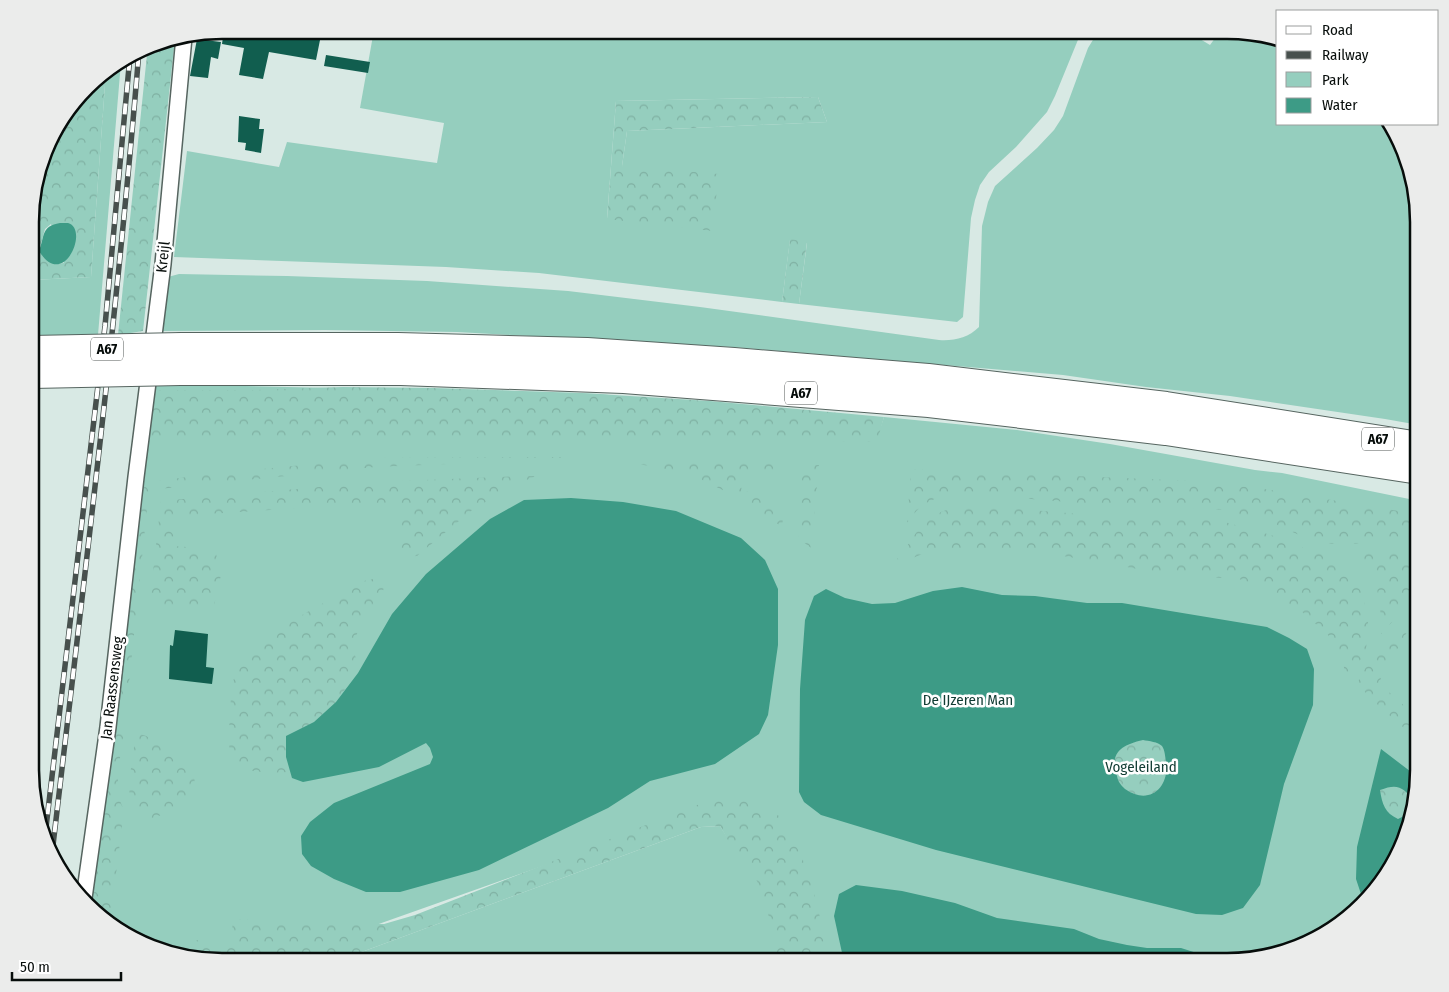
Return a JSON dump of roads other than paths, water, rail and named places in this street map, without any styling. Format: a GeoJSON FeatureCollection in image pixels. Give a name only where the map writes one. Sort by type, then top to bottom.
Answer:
{"type":"FeatureCollection","features":[{"type":"Feature","properties":{"kind":"highway","name":"A67"},"geometry":{"type":"LineString","coordinates":[[39,373],[181,359],[408,347],[587,352],[928,378],[1166,406],[1410,445]]}},
{"type":"Feature","properties":{"kind":"highway","name":"A67"},"geometry":{"type":"LineString","coordinates":[[39,350],[401,371],[624,379],[929,403],[1166,431],[1410,469]]}},
{"type":"Feature","properties":{"kind":"street","name":"Kreijl"},"geometry":{"type":"LineString","coordinates":[[136,477],[163,264],[184,43]]}},
{"type":"Feature","properties":{"kind":"street","name":"Jan Raassensweg"},"geometry":{"type":"LineString","coordinates":[[85,892],[108,727],[136,477]]}},
{"type":"Feature","properties":{"kind":"water"},"geometry":{"type":"Polygon","coordinates":[[[68,223],[74,228],[76,236],[71,254],[65,261],[57,264],[48,262],[39,251],[47,229],[54,224],[68,223]]]}},
{"type":"Feature","properties":{"kind":"water"},"geometry":{"type":"Polygon","coordinates":[[[571,498],[623,502],[676,511],[741,538],[765,560],[778,589],[778,645],[768,715],[759,734],[715,764],[650,781],[608,808],[479,870],[400,892],[366,892],[334,879],[311,866],[302,854],[301,836],[310,822],[334,803],[430,764],[433,757],[426,743],[379,767],[303,782],[292,778],[286,757],[286,736],[314,722],[336,702],[358,673],[392,614],[426,574],[490,519],[524,500],[571,498]]]}},
{"type":"Feature","properties":{"kind":"water"},"geometry":{"type":"Polygon","coordinates":[[[962,587],[1002,595],[1035,596],[1087,603],[1122,603],[1267,627],[1307,649],[1314,669],[1313,705],[1284,784],[1260,885],[1243,908],[1222,915],[1196,914],[936,850],[821,815],[804,802],[799,792],[800,689],[805,620],[814,596],[826,589],[845,598],[872,604],[895,603],[933,591],[962,587]],[[1143,740],[1129,744],[1119,751],[1115,761],[1117,778],[1121,785],[1134,794],[1142,796],[1150,795],[1161,786],[1165,779],[1166,771],[1165,754],[1162,746],[1143,740]]]}},
{"type":"Feature","properties":{"kind":"water"},"geometry":{"type":"Polygon","coordinates":[[[1381,749],[1410,771],[1409,794],[1396,787],[1380,790],[1385,808],[1390,814],[1398,819],[1405,816],[1401,829],[1386,862],[1361,895],[1356,879],[1357,847],[1381,749]]]}},
{"type":"Feature","properties":{"kind":"water"},"geometry":{"type":"Polygon","coordinates":[[[856,885],[902,891],[955,903],[997,918],[1074,929],[1099,939],[1127,945],[1147,948],[1181,948],[1197,953],[842,953],[834,916],[839,894],[856,885]]]}},
{"type":"Feature","properties":{"kind":"railway"},"geometry":{"type":"LineString","coordinates":[[54,841],[110,352],[138,59]]}},
{"type":"Feature","properties":{"kind":"railway"},"geometry":{"type":"LineString","coordinates":[[46,823],[105,326],[129,63]]}},
{"type":"Feature","properties":{"kind":"park label","name":"De IJzeren Man"},"geometry":{"type":"Point","coordinates":[968,700]}},
{"type":"Feature","properties":{"kind":"park label","name":"Vogeleiland"},"geometry":{"type":"Point","coordinates":[1141,767]}}]}
